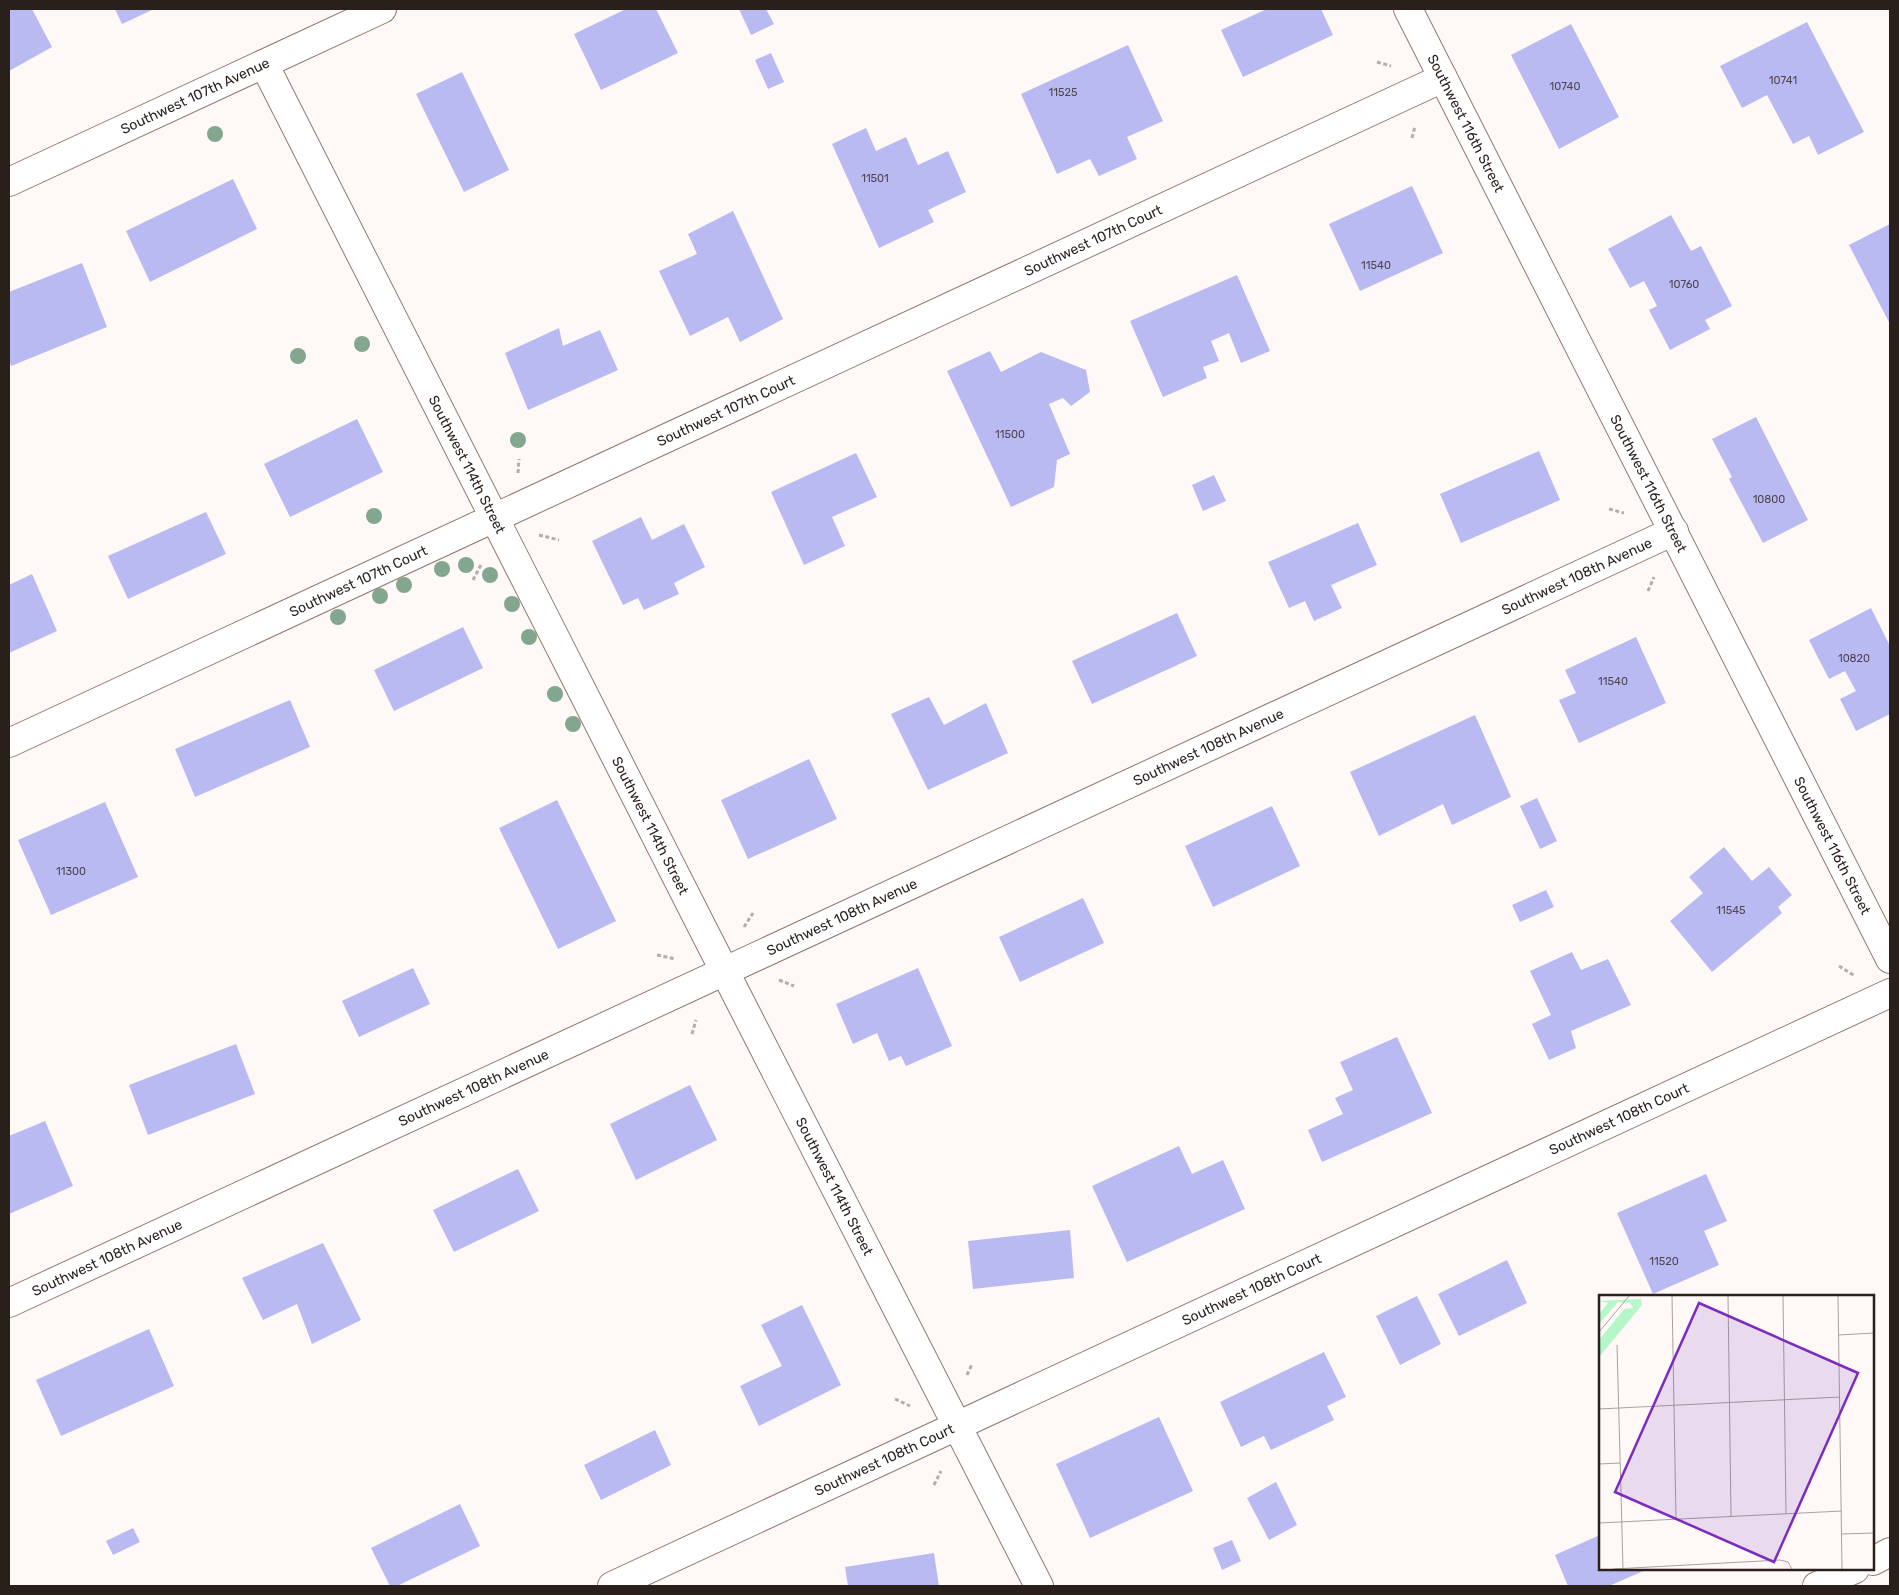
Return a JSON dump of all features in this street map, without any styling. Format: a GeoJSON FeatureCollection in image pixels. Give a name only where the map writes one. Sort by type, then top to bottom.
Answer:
{"type":"FeatureCollection","features":[{"type":"Feature","properties":{"kind":"street","name":"Southwest 107th Avenue"},"geometry":{"type":"LineString","coordinates":[[9,182],[382,9]]}},
{"type":"Feature","properties":{"kind":"street","name":"Southwest 116th Street"},"geometry":{"type":"LineString","coordinates":[[1408,9],[1890,959]]}},
{"type":"Feature","properties":{"kind":"street","name":"Southwest 114th Street"},"geometry":{"type":"LineString","coordinates":[[264,64],[956,1427],[1039,1586]]}},
{"type":"Feature","properties":{"kind":"street","name":"Southwest 107th Court"},"geometry":{"type":"LineString","coordinates":[[9,743],[1443,78]]}},
{"type":"Feature","properties":{"kind":"street","name":"Southwest 108th Avenue"},"geometry":{"type":"LineString","coordinates":[[9,1303],[1674,531]]}},
{"type":"Feature","properties":{"kind":"street","name":"Southwest 108th Court"},"geometry":{"type":"LineString","coordinates":[[612,1586],[1890,993]]}},
{"type":"Feature","properties":{"kind":"street"},"geometry":{"type":"LineString","coordinates":[[1874,1560],[1890,1552]]}},
{"type":"Feature","properties":{"kind":"street"},"geometry":{"type":"LineString","coordinates":[[1817,1586],[1853,1570]]}},
{"type":"Feature","properties":{"kind":"path"},"geometry":{"type":"LineString","coordinates":[[1377,62],[1391,66]]}},
{"type":"Feature","properties":{"kind":"path"},"geometry":{"type":"LineString","coordinates":[[1412,138],[1415,123]]}},
{"type":"Feature","properties":{"kind":"path"},"geometry":{"type":"LineString","coordinates":[[518,475],[519,459]]}},
{"type":"Feature","properties":{"kind":"path"},"geometry":{"type":"LineString","coordinates":[[1609,508],[1624,513]]}},
{"type":"Feature","properties":{"kind":"path"},"geometry":{"type":"LineString","coordinates":[[539,534],[559,540]]}},
{"type":"Feature","properties":{"kind":"path"},"geometry":{"type":"LineString","coordinates":[[473,580],[483,562]]}},
{"type":"Feature","properties":{"kind":"path"},"geometry":{"type":"LineString","coordinates":[[1648,591],[1654,577]]}},
{"type":"Feature","properties":{"kind":"path"},"geometry":{"type":"LineString","coordinates":[[744,927],[753,913]]}},
{"type":"Feature","properties":{"kind":"path"},"geometry":{"type":"LineString","coordinates":[[657,955],[677,959]]}},
{"type":"Feature","properties":{"kind":"path"},"geometry":{"type":"LineString","coordinates":[[1839,966],[1854,974]]}},
{"type":"Feature","properties":{"kind":"path"},"geometry":{"type":"LineString","coordinates":[[773,979],[794,986]]}},
{"type":"Feature","properties":{"kind":"path"},"geometry":{"type":"LineString","coordinates":[[964,1380],[972,1364]]}},
{"type":"Feature","properties":{"kind":"path"},"geometry":{"type":"LineString","coordinates":[[894,1398],[910,1406]]}},
{"type":"Feature","properties":{"kind":"path"},"geometry":{"type":"LineString","coordinates":[[934,1485],[941,1471]]}},
{"type":"Feature","properties":{"kind":"building"},"geometry":{"type":"Polygon","coordinates":[[[9,9],[32,9],[52,47],[9,71],[9,9]]]}},
{"type":"Feature","properties":{"kind":"building"},"geometry":{"type":"Polygon","coordinates":[[[115,9],[154,9],[122,24],[115,9]]]}},
{"type":"Feature","properties":{"kind":"building"},"geometry":{"type":"Polygon","coordinates":[[[626,9],[656,9],[678,53],[601,90],[574,34],[626,9]]]}},
{"type":"Feature","properties":{"kind":"building"},"geometry":{"type":"Polygon","coordinates":[[[739,9],[766,9],[774,24],[751,35],[739,9]]]}},
{"type":"Feature","properties":{"kind":"building"},"geometry":{"type":"Polygon","coordinates":[[[1267,9],[1321,9],[1333,35],[1243,77],[1221,30],[1267,9]]]}},
{"type":"Feature","properties":{"kind":"building"},"geometry":{"type":"Polygon","coordinates":[[[1807,22],[1864,132],[1818,155],[1809,136],[1793,144],[1767,95],[1742,108],[1720,66],[1807,22]]]}},
{"type":"Feature","properties":{"kind":"building"},"geometry":{"type":"Polygon","coordinates":[[[1571,24],[1619,117],[1559,149],[1511,55],[1571,24]]]}},
{"type":"Feature","properties":{"kind":"building"},"geometry":{"type":"Polygon","coordinates":[[[1128,45],[1163,121],[1127,137],[1137,159],[1099,176],[1090,159],[1057,174],[1021,94],[1128,45]]]}},
{"type":"Feature","properties":{"kind":"building"},"geometry":{"type":"Polygon","coordinates":[[[771,53],[784,82],[768,89],[755,60],[771,53]]]}},
{"type":"Feature","properties":{"kind":"building"},"geometry":{"type":"Polygon","coordinates":[[[462,72],[509,170],[464,192],[416,94],[462,72]]]}},
{"type":"Feature","properties":{"kind":"building"},"geometry":{"type":"Polygon","coordinates":[[[866,128],[876,151],[906,137],[918,165],[948,151],[966,192],[928,210],[934,222],[879,248],[832,144],[866,128]]]}},
{"type":"Feature","properties":{"kind":"building"},"geometry":{"type":"Polygon","coordinates":[[[233,179],[257,229],[150,282],[126,231],[233,179]]]}},
{"type":"Feature","properties":{"kind":"building"},"geometry":{"type":"Polygon","coordinates":[[[1412,186],[1443,253],[1360,291],[1329,224],[1412,186]]]}},
{"type":"Feature","properties":{"kind":"building"},"geometry":{"type":"Polygon","coordinates":[[[733,211],[783,319],[740,342],[728,317],[690,336],[659,271],[697,254],[688,234],[733,211]]]}},
{"type":"Feature","properties":{"kind":"building"},"geometry":{"type":"Polygon","coordinates":[[[1671,215],[1691,251],[1701,246],[1732,306],[1705,320],[1710,329],[1670,350],[1649,310],[1657,306],[1644,281],[1630,288],[1608,249],[1671,215]]]}},
{"type":"Feature","properties":{"kind":"building"},"geometry":{"type":"Polygon","coordinates":[[[1890,224],[1890,324],[1849,245],[1890,224]]]}},
{"type":"Feature","properties":{"kind":"building"},"geometry":{"type":"Polygon","coordinates":[[[82,263],[107,327],[11,366],[9,359],[9,292],[82,263]]]}},
{"type":"Feature","properties":{"kind":"building"},"geometry":{"type":"Polygon","coordinates":[[[1237,275],[1270,351],[1241,363],[1229,333],[1211,341],[1219,361],[1203,367],[1207,378],[1163,397],[1130,321],[1237,275]]]}},
{"type":"Feature","properties":{"kind":"building"},"geometry":{"type":"Polygon","coordinates":[[[559,328],[563,346],[600,330],[618,370],[528,410],[505,353],[559,328]]]}},
{"type":"Feature","properties":{"kind":"building"},"geometry":{"type":"Polygon","coordinates":[[[990,351],[1001,372],[1041,352],[1086,370],[1090,392],[1071,406],[1063,398],[1049,404],[1070,454],[1057,460],[1054,487],[1011,507],[947,371],[990,351]]]}},
{"type":"Feature","properties":{"kind":"building"},"geometry":{"type":"Polygon","coordinates":[[[1756,417],[1808,520],[1763,543],[1729,479],[1732,477],[1712,439],[1756,417]]]}},
{"type":"Feature","properties":{"kind":"building"},"geometry":{"type":"Polygon","coordinates":[[[357,419],[383,472],[290,517],[264,464],[357,419]]]}},
{"type":"Feature","properties":{"kind":"building"},"geometry":{"type":"Polygon","coordinates":[[[1539,451],[1560,500],[1461,543],[1440,494],[1539,451]]]}},
{"type":"Feature","properties":{"kind":"building"},"geometry":{"type":"Polygon","coordinates":[[[856,453],[877,497],[832,517],[845,546],[804,565],[771,492],[856,453]]]}},
{"type":"Feature","properties":{"kind":"building"},"geometry":{"type":"Polygon","coordinates":[[[1214,475],[1226,501],[1203,511],[1192,485],[1214,475]]]}},
{"type":"Feature","properties":{"kind":"building"},"geometry":{"type":"Polygon","coordinates":[[[206,512],[226,554],[128,599],[108,556],[206,512]]]}},
{"type":"Feature","properties":{"kind":"building"},"geometry":{"type":"Polygon","coordinates":[[[641,517],[652,540],[684,524],[705,567],[674,583],[679,594],[644,610],[638,598],[623,605],[592,541],[641,517]]]}},
{"type":"Feature","properties":{"kind":"building"},"geometry":{"type":"Polygon","coordinates":[[[1358,523],[1377,565],[1331,585],[1342,608],[1314,621],[1305,601],[1289,608],[1268,562],[1358,523]]]}},
{"type":"Feature","properties":{"kind":"building"},"geometry":{"type":"Polygon","coordinates":[[[32,574],[57,631],[9,653],[9,585],[32,574]]]}},
{"type":"Feature","properties":{"kind":"building"},"geometry":{"type":"Polygon","coordinates":[[[1871,608],[1890,646],[1890,714],[1856,731],[1840,699],[1856,691],[1845,671],[1829,679],[1809,640],[1871,608]]]}},
{"type":"Feature","properties":{"kind":"building"},"geometry":{"type":"Polygon","coordinates":[[[1177,613],[1197,656],[1092,704],[1072,661],[1177,613]]]}},
{"type":"Feature","properties":{"kind":"building"},"geometry":{"type":"Polygon","coordinates":[[[463,627],[483,668],[394,711],[374,670],[463,627]]]}},
{"type":"Feature","properties":{"kind":"building"},"geometry":{"type":"Polygon","coordinates":[[[1636,637],[1666,703],[1579,743],[1559,700],[1576,693],[1565,670],[1636,637]]]}},
{"type":"Feature","properties":{"kind":"building"},"geometry":{"type":"Polygon","coordinates":[[[929,697],[944,725],[986,703],[1008,753],[928,790],[891,714],[929,697]]]}},
{"type":"Feature","properties":{"kind":"building"},"geometry":{"type":"Polygon","coordinates":[[[290,700],[310,747],[195,797],[175,749],[290,700]]]}},
{"type":"Feature","properties":{"kind":"building"},"geometry":{"type":"Polygon","coordinates":[[[1475,715],[1511,797],[1452,825],[1443,804],[1379,836],[1350,772],[1475,715]]]}},
{"type":"Feature","properties":{"kind":"building"},"geometry":{"type":"Polygon","coordinates":[[[809,759],[837,819],[748,859],[721,800],[809,759]]]}},
{"type":"Feature","properties":{"kind":"building"},"geometry":{"type":"Polygon","coordinates":[[[1537,798],[1557,841],[1540,849],[1520,806],[1537,798]]]}},
{"type":"Feature","properties":{"kind":"building"},"geometry":{"type":"Polygon","coordinates":[[[557,800],[616,921],[558,949],[499,828],[557,800]]]}},
{"type":"Feature","properties":{"kind":"building"},"geometry":{"type":"Polygon","coordinates":[[[105,802],[138,877],[51,915],[18,840],[105,802]]]}},
{"type":"Feature","properties":{"kind":"building"},"geometry":{"type":"Polygon","coordinates":[[[1272,806],[1300,866],[1213,907],[1185,846],[1272,806]]]}},
{"type":"Feature","properties":{"kind":"building"},"geometry":{"type":"Polygon","coordinates":[[[1724,847],[1752,881],[1769,867],[1792,895],[1778,907],[1782,913],[1712,972],[1670,921],[1703,893],[1689,877],[1724,847]]]}},
{"type":"Feature","properties":{"kind":"building"},"geometry":{"type":"Polygon","coordinates":[[[1546,890],[1554,907],[1520,922],[1512,905],[1546,890]]]}},
{"type":"Feature","properties":{"kind":"building"},"geometry":{"type":"Polygon","coordinates":[[[1083,898],[1104,943],[1020,982],[999,937],[1083,898]]]}},
{"type":"Feature","properties":{"kind":"building"},"geometry":{"type":"Polygon","coordinates":[[[1572,952],[1581,970],[1608,959],[1631,1005],[1571,1031],[1576,1048],[1549,1060],[1532,1024],[1551,1015],[1530,971],[1572,952]]]}},
{"type":"Feature","properties":{"kind":"building"},"geometry":{"type":"Polygon","coordinates":[[[413,968],[430,1004],[359,1037],[342,1001],[413,968]]]}},
{"type":"Feature","properties":{"kind":"building"},"geometry":{"type":"Polygon","coordinates":[[[918,968],[952,1046],[906,1066],[901,1056],[889,1061],[877,1033],[853,1044],[836,1004],[918,968]]]}},
{"type":"Feature","properties":{"kind":"building"},"geometry":{"type":"Polygon","coordinates":[[[1397,1037],[1432,1113],[1322,1162],[1308,1130],[1343,1114],[1335,1098],[1353,1090],[1340,1062],[1397,1037]]]}},
{"type":"Feature","properties":{"kind":"building"},"geometry":{"type":"Polygon","coordinates":[[[236,1044],[255,1094],[148,1135],[129,1085],[236,1044]]]}},
{"type":"Feature","properties":{"kind":"building"},"geometry":{"type":"Polygon","coordinates":[[[690,1085],[717,1140],[636,1180],[610,1124],[690,1085]]]}},
{"type":"Feature","properties":{"kind":"building"},"geometry":{"type":"Polygon","coordinates":[[[45,1121],[73,1186],[9,1214],[9,1136],[45,1121]]]}},
{"type":"Feature","properties":{"kind":"building"},"geometry":{"type":"Polygon","coordinates":[[[1179,1146],[1192,1174],[1223,1160],[1245,1209],[1127,1262],[1092,1186],[1179,1146]]]}},
{"type":"Feature","properties":{"kind":"building"},"geometry":{"type":"Polygon","coordinates":[[[518,1169],[539,1211],[454,1252],[433,1210],[518,1169]]]}},
{"type":"Feature","properties":{"kind":"building"},"geometry":{"type":"Polygon","coordinates":[[[1706,1174],[1727,1221],[1704,1231],[1719,1265],[1653,1294],[1617,1213],[1706,1174]]]}},
{"type":"Feature","properties":{"kind":"building"},"geometry":{"type":"Polygon","coordinates":[[[1070,1230],[1074,1278],[973,1289],[968,1241],[1070,1230]]]}},
{"type":"Feature","properties":{"kind":"building"},"geometry":{"type":"Polygon","coordinates":[[[323,1243],[361,1320],[312,1344],[297,1304],[263,1320],[242,1278],[323,1243]]]}},
{"type":"Feature","properties":{"kind":"building"},"geometry":{"type":"Polygon","coordinates":[[[1507,1260],[1527,1303],[1459,1336],[1438,1294],[1507,1260]]]}},
{"type":"Feature","properties":{"kind":"building"},"geometry":{"type":"Polygon","coordinates":[[[1417,1296],[1441,1344],[1400,1365],[1376,1316],[1417,1296]]]}},
{"type":"Feature","properties":{"kind":"building"},"geometry":{"type":"Polygon","coordinates":[[[802,1305],[841,1385],[759,1426],[740,1386],[782,1366],[761,1325],[802,1305]]]}},
{"type":"Feature","properties":{"kind":"building"},"geometry":{"type":"Polygon","coordinates":[[[149,1329],[174,1386],[61,1436],[36,1380],[149,1329]]]}},
{"type":"Feature","properties":{"kind":"building"},"geometry":{"type":"Polygon","coordinates":[[[1324,1352],[1346,1397],[1327,1406],[1334,1420],[1271,1450],[1264,1436],[1241,1447],[1220,1402],[1324,1352]]]}},
{"type":"Feature","properties":{"kind":"building"},"geometry":{"type":"Polygon","coordinates":[[[1159,1417],[1193,1491],[1090,1538],[1056,1464],[1159,1417]]]}},
{"type":"Feature","properties":{"kind":"building"},"geometry":{"type":"Polygon","coordinates":[[[655,1430],[671,1465],[601,1500],[584,1465],[655,1430]]]}},
{"type":"Feature","properties":{"kind":"building"},"geometry":{"type":"Polygon","coordinates":[[[1276,1482],[1297,1525],[1269,1540],[1247,1498],[1276,1482]]]}},
{"type":"Feature","properties":{"kind":"building"},"geometry":{"type":"Polygon","coordinates":[[[460,1504],[480,1546],[397,1586],[390,1586],[371,1548],[460,1504]]]}},
{"type":"Feature","properties":{"kind":"building"},"geometry":{"type":"Polygon","coordinates":[[[133,1528],[140,1542],[113,1555],[106,1541],[133,1528]]]}},
{"type":"Feature","properties":{"kind":"building"},"geometry":{"type":"Polygon","coordinates":[[[1599,1535],[1599,1570],[1646,1570],[1609,1586],[1568,1586],[1555,1555],[1599,1535]]]}},
{"type":"Feature","properties":{"kind":"building"},"geometry":{"type":"Polygon","coordinates":[[[1232,1540],[1241,1561],[1222,1570],[1213,1548],[1232,1540]]]}},
{"type":"Feature","properties":{"kind":"building"},"geometry":{"type":"Polygon","coordinates":[[[934,1553],[939,1586],[848,1586],[845,1567],[934,1553]]]}}]}
